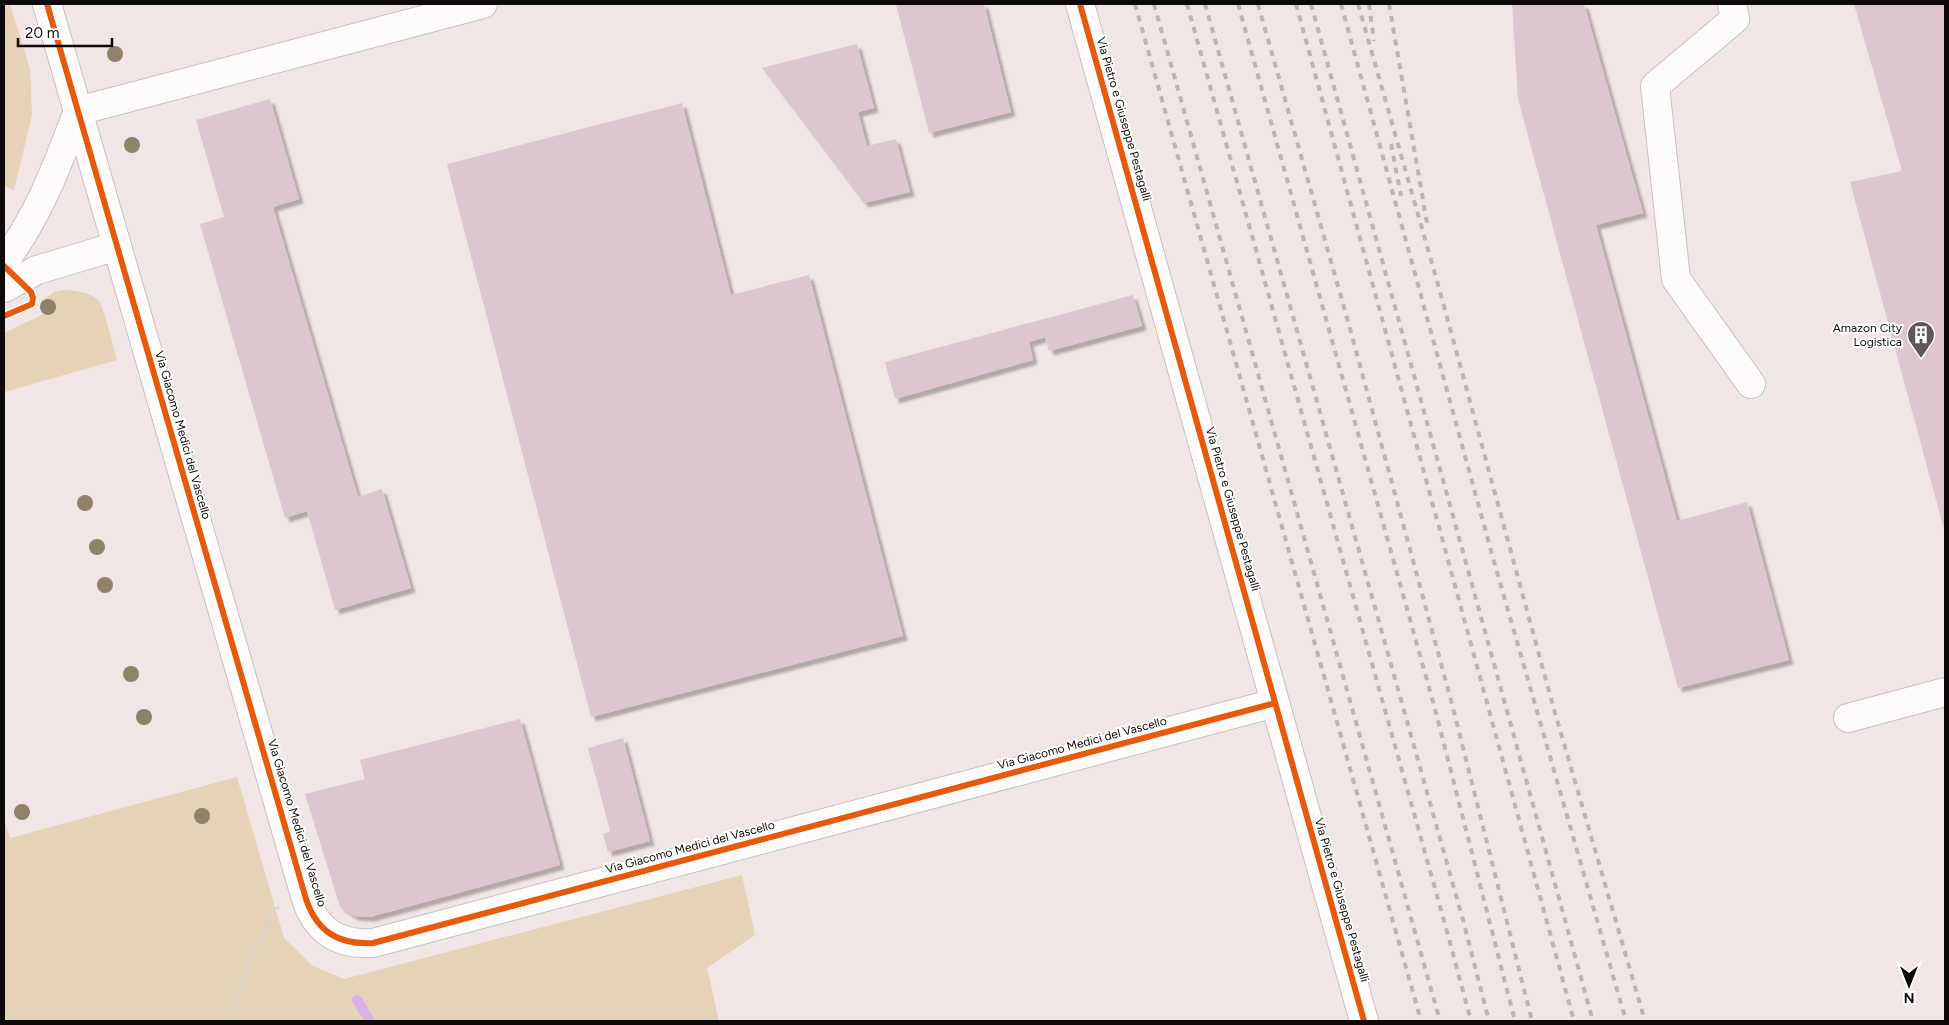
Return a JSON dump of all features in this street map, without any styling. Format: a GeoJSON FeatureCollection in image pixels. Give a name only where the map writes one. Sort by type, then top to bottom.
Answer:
{"type":"FeatureCollection","features":[{"type":"Feature","properties":{"kind":"street","name":"Via Giacomo Medici del Vascello"},"geometry":{"type":"LineString","coordinates":[[47,4],[306,899],[315,920],[334,937],[359,944],[373,943],[1275,703]]}},
{"type":"Feature","properties":{"kind":"street"},"geometry":{"type":"LineString","coordinates":[[4,262],[17,245],[36,212],[78,111],[483,4]]}},
{"type":"Feature","properties":{"kind":"street","name":"Via Pietro e Giuseppe Pestagalli"},"geometry":{"type":"LineString","coordinates":[[1080,4],[1364,1021]]}},
{"type":"Feature","properties":{"kind":"street"},"geometry":{"type":"LineString","coordinates":[[1732,4],[1735,19],[1656,86],[1676,279],[1751,384]]}},
{"type":"Feature","properties":{"kind":"street"},"geometry":{"type":"LineString","coordinates":[[4,288],[37,270],[117,246]]}},
{"type":"Feature","properties":{"kind":"street"},"geometry":{"type":"LineString","coordinates":[[1848,718],[1945,692]]}},
{"type":"Feature","properties":{"kind":"path"},"geometry":{"type":"LineString","coordinates":[[225,1021],[273,911],[280,906]]}},
{"type":"Feature","properties":{"kind":"shaded area"},"geometry":{"type":"Polygon","coordinates":[[[4,4],[10,4],[30,69],[32,115],[14,190],[4,186],[4,4]]]}},
{"type":"Feature","properties":{"kind":"shaded area"},"geometry":{"type":"Polygon","coordinates":[[[65,290],[78,291],[98,300],[106,319],[117,360],[4,392],[4,333],[48,312],[42,301],[54,292],[65,290]]]}},
{"type":"Feature","properties":{"kind":"shaded area"},"geometry":{"type":"Polygon","coordinates":[[[237,777],[284,938],[313,966],[344,979],[742,875],[755,935],[707,968],[719,1021],[4,1021],[4,819],[10,838],[237,777]]]}},
{"type":"Feature","properties":{"kind":"building"},"geometry":{"type":"Polygon","coordinates":[[[896,4],[984,4],[1011,112],[929,133],[896,4]]]}},
{"type":"Feature","properties":{"kind":"building"},"geometry":{"type":"Polygon","coordinates":[[[1512,4],[1584,4],[1643,213],[1596,225],[1677,521],[1747,502],[1789,660],[1678,688],[1518,99],[1512,4]]]}},
{"type":"Feature","properties":{"kind":"building","name":"Amazon City Logistica"},"geometry":{"type":"Polygon","coordinates":[[[1854,4],[1945,4],[1945,533],[1850,182],[1902,171],[1854,4]]]}},
{"type":"Feature","properties":{"kind":"building"},"geometry":{"type":"Polygon","coordinates":[[[857,44],[874,108],[858,112],[867,146],[896,139],[910,192],[864,203],[762,68],[857,44]]]}},
{"type":"Feature","properties":{"kind":"building"},"geometry":{"type":"Polygon","coordinates":[[[270,99],[299,199],[273,207],[358,497],[382,489],[411,588],[335,610],[307,511],[285,518],[200,224],[224,217],[196,120],[270,99]]]}},
{"type":"Feature","properties":{"kind":"building"},"geometry":{"type":"Polygon","coordinates":[[[682,103],[731,295],[809,275],[903,636],[591,717],[447,164],[682,103]]]}},
{"type":"Feature","properties":{"kind":"building"},"geometry":{"type":"Polygon","coordinates":[[[1133,295],[1142,326],[1049,351],[1045,337],[1029,342],[1033,360],[895,399],[885,362],[1133,295]]]}},
{"type":"Feature","properties":{"kind":"building"},"geometry":{"type":"Polygon","coordinates":[[[520,719],[560,865],[370,917],[354,916],[340,907],[305,794],[365,779],[360,760],[520,719]]]}},
{"type":"Feature","properties":{"kind":"building"},"geometry":{"type":"Polygon","coordinates":[[[623,738],[650,841],[608,852],[603,834],[610,831],[588,748],[623,738]]]}},
{"type":"Feature","properties":{"kind":"waterway"},"geometry":{"type":"LineString","coordinates":[[357,1000],[370,1021]]}},
{"type":"Feature","properties":{"kind":"railway"},"geometry":{"type":"LineString","coordinates":[[1135,4],[1421,1021]]}},
{"type":"Feature","properties":{"kind":"railway"},"geometry":{"type":"LineString","coordinates":[[1154,4],[1440,1021]]}},
{"type":"Feature","properties":{"kind":"railway"},"geometry":{"type":"LineString","coordinates":[[1187,4],[1471,1021]]}},
{"type":"Feature","properties":{"kind":"railway"},"geometry":{"type":"LineString","coordinates":[[1205,4],[1463,920],[1489,1021]]}},
{"type":"Feature","properties":{"kind":"railway"},"geometry":{"type":"LineString","coordinates":[[1238,4],[1435,709],[1515,1021]]}},
{"type":"Feature","properties":{"kind":"railway"},"geometry":{"type":"LineString","coordinates":[[1258,4],[1349,325],[1452,704],[1532,1021]]}},
{"type":"Feature","properties":{"kind":"railway"},"geometry":{"type":"LineString","coordinates":[[1296,4],[1574,1021]]}},
{"type":"Feature","properties":{"kind":"railway"},"geometry":{"type":"LineString","coordinates":[[1311,4],[1593,1021]]}},
{"type":"Feature","properties":{"kind":"railway"},"geometry":{"type":"LineString","coordinates":[[1341,4],[1493,558],[1626,1021]]}},
{"type":"Feature","properties":{"kind":"railway"},"geometry":{"type":"LineString","coordinates":[[1358,4],[1439,288],[1553,706],[1645,1021]]}},
{"type":"Feature","properties":{"kind":"railway"},"geometry":{"type":"LineString","coordinates":[[1369,4],[1374,41]]}},
{"type":"Feature","properties":{"kind":"railway"},"geometry":{"type":"LineString","coordinates":[[1389,4],[1427,223]]}},
{"type":"Feature","properties":{"kind":"railway"},"geometry":{"type":"LineString","coordinates":[[1391,144],[1401,196]]}},
{"type":"Feature","properties":{"kind":"cycle path"},"geometry":{"type":"LineString","coordinates":[[47,4],[306,899],[316,920],[331,934],[350,942],[373,943],[1275,703]]}},
{"type":"Feature","properties":{"kind":"cycle path"},"geometry":{"type":"LineString","coordinates":[[1080,4],[1364,1021]]}},
{"type":"Feature","properties":{"kind":"cycle path"},"geometry":{"type":"LineString","coordinates":[[4,266],[31,292],[33,298],[32,304],[4,316]]}},
{"type":"Feature","properties":{"kind":"place","name":"Amazon City Logistica"},"geometry":{"type":"Point","coordinates":[1921,359]}}]}
